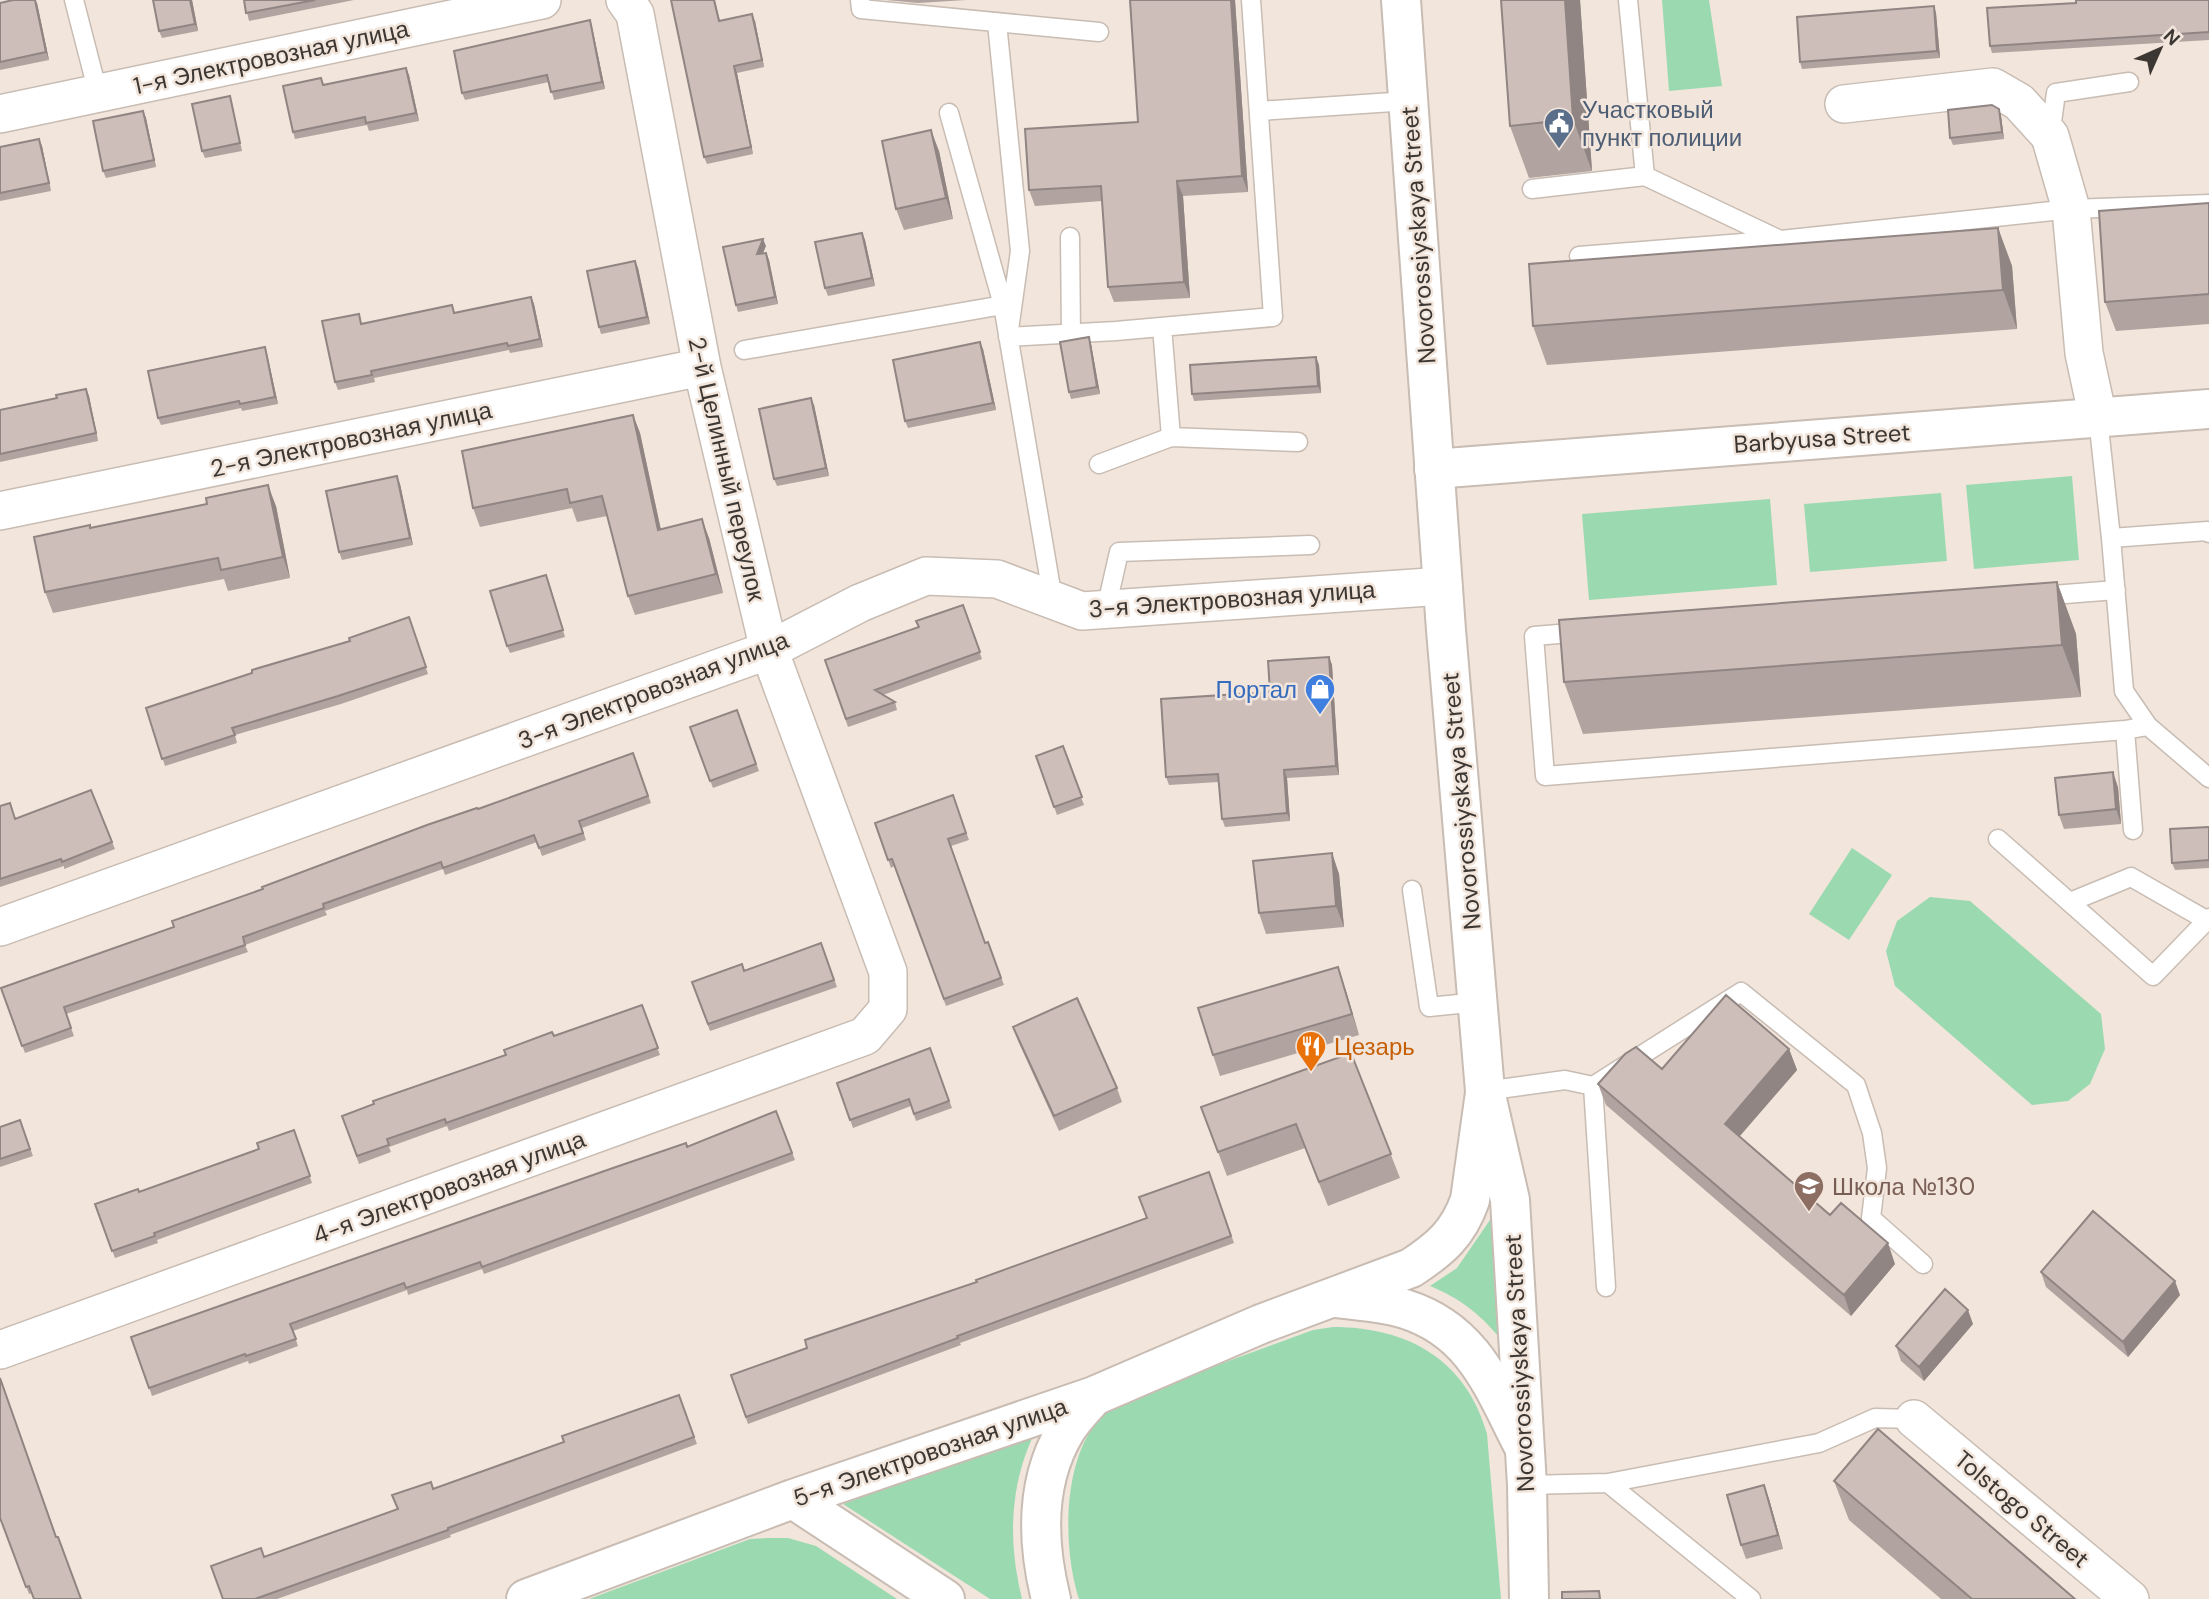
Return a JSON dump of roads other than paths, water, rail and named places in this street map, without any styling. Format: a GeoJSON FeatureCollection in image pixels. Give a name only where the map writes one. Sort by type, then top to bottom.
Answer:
{"type":"FeatureCollection","features":[{"type":"Feature","properties":{"kind":"street","name":"1-я Электровозная улица"},"geometry":{"type":"LineString","coordinates":[[0,114],[542,0]]}},
{"type":"Feature","properties":{"kind":"street","name":"2-й Целинный переулок"},"geometry":{"type":"LineString","coordinates":[[625,0],[635,14],[702,367],[769,650],[888,972],[888,1009]]}},
{"type":"Feature","properties":{"kind":"street","name":"Novorossiyskaya Street"},"geometry":{"type":"LineString","coordinates":[[1401,0],[1443,586],[1486,1091],[1510,1200],[1527,1485],[1529,1599]]}},
{"type":"Feature","properties":{"kind":"street"},"geometry":{"type":"LineString","coordinates":[[1844,104],[1993,87],[2020,102],[2050,136],[2071,209],[2084,353],[2098,418]]}},
{"type":"Feature","properties":{"kind":"street","name":"2-я Электровозная улица"},"geometry":{"type":"LineString","coordinates":[[0,511],[702,367]]}},
{"type":"Feature","properties":{"kind":"street","name":"Barbyusa Street"},"geometry":{"type":"LineString","coordinates":[[1434,469],[2209,409]]}},
{"type":"Feature","properties":{"kind":"street","name":"3-я Электровозная улица"},"geometry":{"type":"LineString","coordinates":[[0,928],[769,650],[860,603],[926,576],[997,579],[1082,611],[1443,586]]}},
{"type":"Feature","properties":{"kind":"street","name":"4-я Электровозная улица"},"geometry":{"type":"LineString","coordinates":[[0,1350],[865,1037],[888,1009]]}},
{"type":"Feature","properties":{"kind":"street","name":"5-я Электровозная улица"},"geometry":{"type":"LineString","coordinates":[[526,1599],[793,1499],[1094,1396],[1261,1324],[1411,1268],[1433,1254],[1456,1232],[1470,1200],[1486,1091]]}},
{"type":"Feature","properties":{"kind":"street"},"geometry":{"type":"LineString","coordinates":[[1330,1297],[1405,1309],[1436,1322],[1455,1336],[1472,1352],[1482,1368],[1524,1447]]}},
{"type":"Feature","properties":{"kind":"street"},"geometry":{"type":"LineString","coordinates":[[1051,1599],[1045,1577],[1041,1540],[1042,1502],[1047,1475],[1065,1431],[1094,1396]]}},
{"type":"Feature","properties":{"kind":"street","name":"Tolstogo Street"},"geometry":{"type":"LineString","coordinates":[[1914,1419],[2130,1599]]}},
{"type":"Feature","properties":{"kind":"street"},"geometry":{"type":"LineString","coordinates":[[793,1499],[945,1599]]}},
{"type":"Feature","properties":{"kind":"lane"},"geometry":{"type":"LineString","coordinates":[[74,0],[98,93]]}},
{"type":"Feature","properties":{"kind":"lane"},"geometry":{"type":"LineString","coordinates":[[860,0],[861,9],[1099,33]]}},
{"type":"Feature","properties":{"kind":"lane"},"geometry":{"type":"LineString","coordinates":[[1008,337],[1273,317],[1251,0]]}},
{"type":"Feature","properties":{"kind":"lane"},"geometry":{"type":"LineString","coordinates":[[1628,0],[1645,176]]}},
{"type":"Feature","properties":{"kind":"lane"},"geometry":{"type":"LineString","coordinates":[[997,23],[1020,251],[1008,337]]}},
{"type":"Feature","properties":{"kind":"lane"},"geometry":{"type":"LineString","coordinates":[[2050,136],[2056,93],[2129,82]]}},
{"type":"Feature","properties":{"kind":"lane"},"geometry":{"type":"LineString","coordinates":[[1259,111],[1408,101]]}},
{"type":"Feature","properties":{"kind":"lane"},"geometry":{"type":"LineString","coordinates":[[949,113],[1003,305],[1053,600]]}},
{"type":"Feature","properties":{"kind":"lane"},"geometry":{"type":"LineString","coordinates":[[1532,189],[1645,176],[1780,240]]}},
{"type":"Feature","properties":{"kind":"lane"},"geometry":{"type":"LineString","coordinates":[[1578,256],[1780,240],[2071,209],[2209,204]]}},
{"type":"Feature","properties":{"kind":"lane"},"geometry":{"type":"LineString","coordinates":[[1070,237],[1071,334]]}},
{"type":"Feature","properties":{"kind":"lane"},"geometry":{"type":"LineString","coordinates":[[744,351],[1003,305]]}},
{"type":"Feature","properties":{"kind":"lane"},"geometry":{"type":"LineString","coordinates":[[1162,327],[1171,437]]}},
{"type":"Feature","properties":{"kind":"lane"},"geometry":{"type":"LineString","coordinates":[[2098,418],[2124,691],[2148,726],[2207,771]]}},
{"type":"Feature","properties":{"kind":"lane"},"geometry":{"type":"LineString","coordinates":[[1099,464],[1171,437],[1298,442]]}},
{"type":"Feature","properties":{"kind":"lane"},"geometry":{"type":"LineString","coordinates":[[2111,538],[2209,533]]}},
{"type":"Feature","properties":{"kind":"lane"},"geometry":{"type":"LineString","coordinates":[[1106,609],[1119,552],[1310,545]]}},
{"type":"Feature","properties":{"kind":"lane"},"geometry":{"type":"LineString","coordinates":[[2024,597],[2116,590]]}},
{"type":"Feature","properties":{"kind":"lane"},"geometry":{"type":"LineString","coordinates":[[1600,631],[1534,636],[1545,775],[2148,726]]}},
{"type":"Feature","properties":{"kind":"lane"},"geometry":{"type":"LineString","coordinates":[[2124,730],[2133,830]]}},
{"type":"Feature","properties":{"kind":"lane"},"geometry":{"type":"LineString","coordinates":[[1998,839],[2153,976],[2208,919],[2131,877],[2070,902]]}},
{"type":"Feature","properties":{"kind":"lane"},"geometry":{"type":"LineString","coordinates":[[1412,890],[1429,1007],[1478,1002]]}},
{"type":"Feature","properties":{"kind":"lane"},"geometry":{"type":"LineString","coordinates":[[1486,1091],[1566,1080],[1593,1086],[1741,992],[1856,1085],[1872,1133],[1877,1168],[1871,1218],[1923,1264]]}},
{"type":"Feature","properties":{"kind":"lane"},"geometry":{"type":"LineString","coordinates":[[1593,1086],[1606,1287]]}},
{"type":"Feature","properties":{"kind":"lane"},"geometry":{"type":"LineString","coordinates":[[1527,1485],[1608,1483],[1819,1443],[1875,1418],[1914,1419]]}},
{"type":"Feature","properties":{"kind":"lane"},"geometry":{"type":"LineString","coordinates":[[1608,1483],[1751,1599]]}},
{"type":"Feature","properties":{"kind":"place","name":"Участковый пункт полиции"},"geometry":{"type":"Point","coordinates":[1559,150]}},
{"type":"Feature","properties":{"kind":"place","name":"Портал"},"geometry":{"type":"Point","coordinates":[1320,716]}},
{"type":"Feature","properties":{"kind":"place","name":"Цезарь"},"geometry":{"type":"Point","coordinates":[1311,1073]}},
{"type":"Feature","properties":{"kind":"place","name":"Школа №130"},"geometry":{"type":"Point","coordinates":[1809,1213]}}]}
